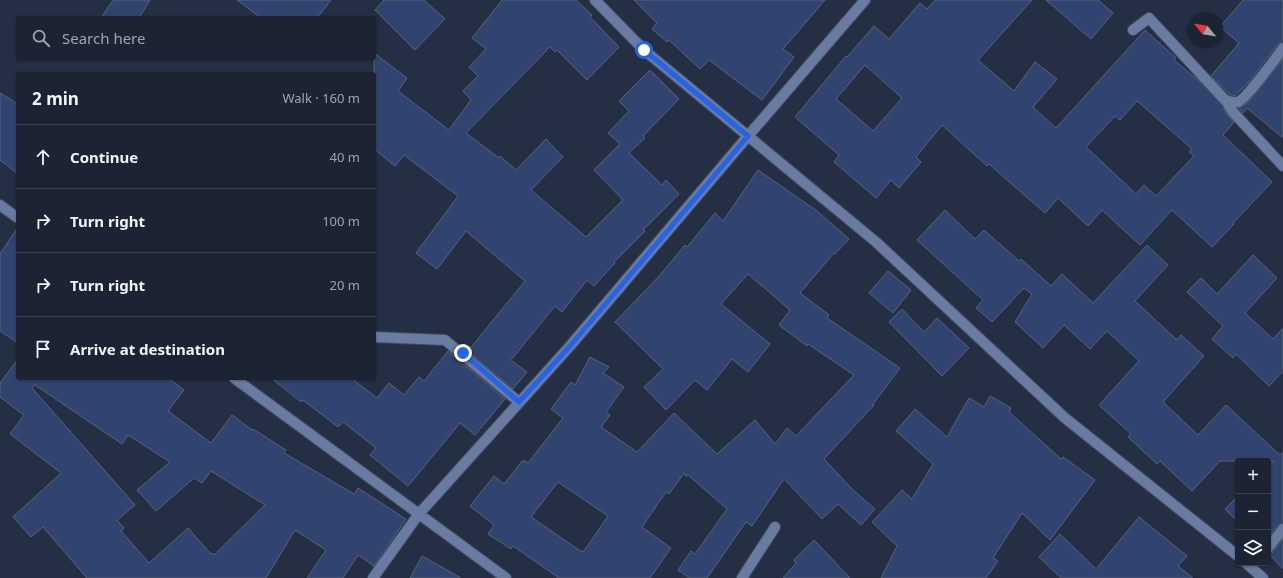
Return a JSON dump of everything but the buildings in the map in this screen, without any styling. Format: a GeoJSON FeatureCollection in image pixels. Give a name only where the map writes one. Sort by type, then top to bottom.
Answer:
{"type":"FeatureCollection","features":[{"type":"Feature","properties":{"kind":"street"},"geometry":{"type":"LineString","coordinates":[[594,0],[644,50],[876,242],[1065,418],[1235,554]]}},
{"type":"Feature","properties":{"kind":"street"},"geometry":{"type":"LineString","coordinates":[[373,578],[418,515],[570,346],[865,0]]}},
{"type":"Feature","properties":{"kind":"street"},"geometry":{"type":"LineString","coordinates":[[1133,30],[1149,18],[1225,100],[1231,102],[1237,102],[1245,96],[1283,48]]}},
{"type":"Feature","properties":{"kind":"street"},"geometry":{"type":"LineString","coordinates":[[1231,102],[1228,104],[1232,111],[1283,166]]}},
{"type":"Feature","properties":{"kind":"street"},"geometry":{"type":"LineString","coordinates":[[0,205],[16,217]]}},
{"type":"Feature","properties":{"kind":"street"},"geometry":{"type":"LineString","coordinates":[[376,337],[446,340],[519,402]]}},
{"type":"Feature","properties":{"kind":"street"},"geometry":{"type":"LineString","coordinates":[[237,380],[418,515],[506,578]]}},
{"type":"Feature","properties":{"kind":"street"},"geometry":{"type":"LineString","coordinates":[[742,578],[776,527]]}},
{"type":"Feature","properties":{"kind":"street"},"geometry":{"type":"LineString","coordinates":[[1271,544],[1283,529]]}},
{"type":"Feature","properties":{"kind":"street"},"geometry":{"type":"LineString","coordinates":[[1253,566],[1264,578]]}},
{"type":"Feature","properties":{"kind":"route"},"geometry":{"type":"LineString","coordinates":[[463,353],[519,402],[570,346],[748,136],[644,50]]}}]}
